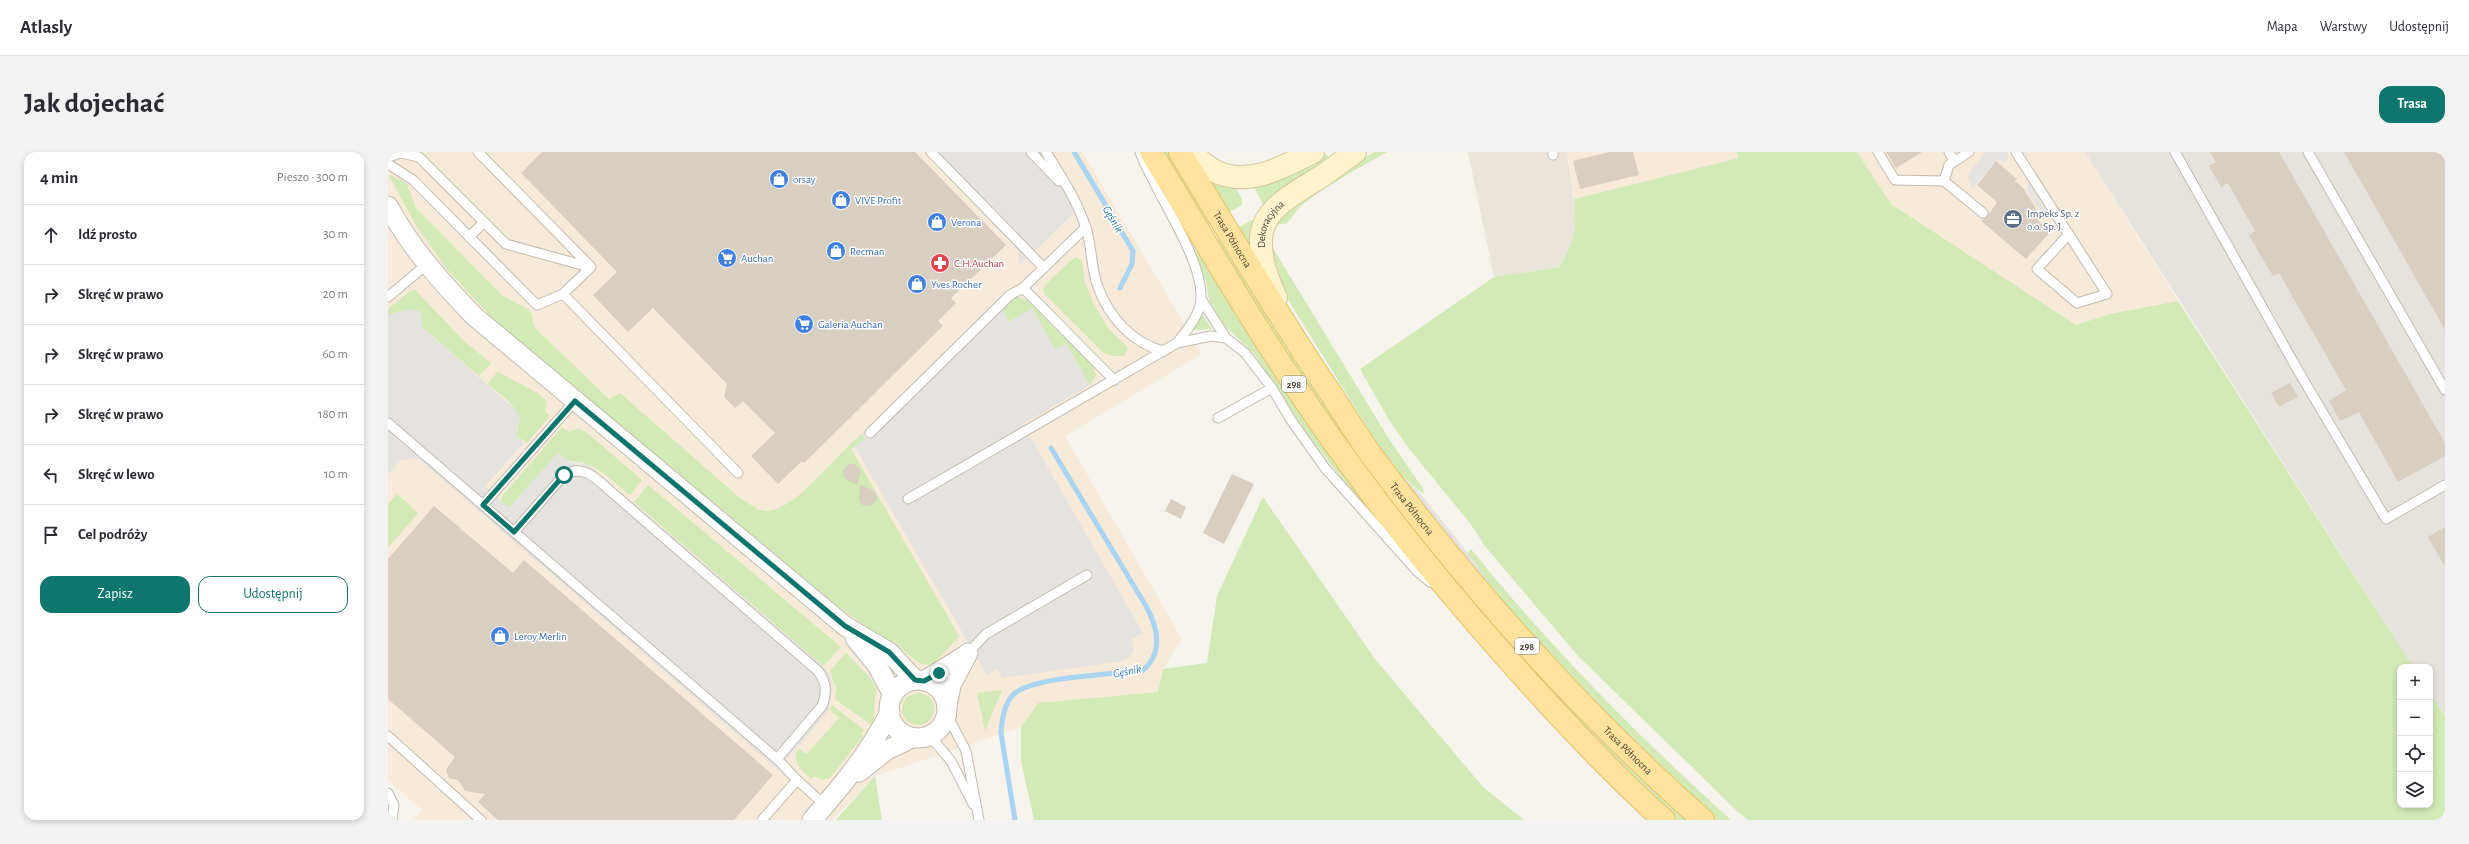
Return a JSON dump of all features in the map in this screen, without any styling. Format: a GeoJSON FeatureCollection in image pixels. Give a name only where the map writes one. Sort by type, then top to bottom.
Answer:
{"type":"FeatureCollection","features":[{"type":"Feature","properties":{"kind":"main road","name":"298"},"geometry":{"type":"LineString","coordinates":[[1151,152],[1275,356],[1352,469],[1456,602],[1581,742],[1621,782],[1664,820]]}},
{"type":"Feature","properties":{"kind":"main road","name":"Trasa Północna"},"geometry":{"type":"LineString","coordinates":[[1180,152],[1289,331],[1371,455],[1443,546],[1515,633],[1637,762],[1703,820]]}},
{"type":"Feature","properties":{"kind":"street"},"geometry":{"type":"LineString","coordinates":[[1189,152],[1219,173],[1237,177],[1257,175],[1279,169],[1313,152]]}},
{"type":"Feature","properties":{"kind":"street","name":"Dekoracyjna"},"geometry":{"type":"LineString","coordinates":[[1289,331],[1265,271],[1260,239],[1263,228],[1274,210],[1283,202],[1355,152]]}},
{"type":"Feature","properties":{"kind":"street"},"geometry":{"type":"LineString","coordinates":[[388,206],[400,228],[426,265],[474,316],[845,626],[889,652],[920,681],[940,690],[947,710]]}},
{"type":"Feature","properties":{"kind":"street"},"geometry":{"type":"LineString","coordinates":[[845,626],[877,664],[891,703],[897,728],[921,737]]}},
{"type":"Feature","properties":{"kind":"street"},"geometry":{"type":"LineString","coordinates":[[812,820],[845,782],[876,738],[891,703],[903,685],[920,681],[968,653]]}},
{"type":"Feature","properties":{"kind":"street"},"geometry":{"type":"LineString","coordinates":[[845,782],[887,750],[921,737],[941,727],[947,710],[952,685],[968,653]]}},
{"type":"Feature","properties":{"kind":"lane"},"geometry":{"type":"LineString","coordinates":[[478,152],[591,267]]}},
{"type":"Feature","properties":{"kind":"lane"},"geometry":{"type":"LineString","coordinates":[[931,152],[1044,268]]}},
{"type":"Feature","properties":{"kind":"lane"},"geometry":{"type":"LineString","coordinates":[[1031,152],[1072,195]]}},
{"type":"Feature","properties":{"kind":"lane"},"geometry":{"type":"LineString","coordinates":[[1046,152],[1072,195],[1086,227],[1098,287],[1109,311],[1127,332],[1149,348],[1163,351]]}},
{"type":"Feature","properties":{"kind":"lane"},"geometry":{"type":"LineString","coordinates":[[1140,152],[1200,280],[1201,299],[1191,325],[1177,343]]}},
{"type":"Feature","properties":{"kind":"lane"},"geometry":{"type":"LineString","coordinates":[[1878,152],[1895,180],[1944,180],[1983,213]]}},
{"type":"Feature","properties":{"kind":"lane"},"geometry":{"type":"LineString","coordinates":[[1949,152],[1954,161]]}},
{"type":"Feature","properties":{"kind":"lane"},"geometry":{"type":"LineString","coordinates":[[1944,180],[1949,165],[1969,152]]}},
{"type":"Feature","properties":{"kind":"lane"},"geometry":{"type":"LineString","coordinates":[[2016,152],[2069,234],[2107,294],[2077,303],[2037,269],[2069,234]]}},
{"type":"Feature","properties":{"kind":"lane"},"geometry":{"type":"LineString","coordinates":[[2175,152],[2300,374],[2386,519],[2445,485]]}},
{"type":"Feature","properties":{"kind":"lane"},"geometry":{"type":"LineString","coordinates":[[2308,152],[2445,390]]}},
{"type":"Feature","properties":{"kind":"lane"},"geometry":{"type":"LineString","coordinates":[[388,157],[401,153],[419,157],[506,244],[591,267]]}},
{"type":"Feature","properties":{"kind":"lane"},"geometry":{"type":"LineString","coordinates":[[388,164],[413,180],[537,305],[563,294],[591,267]]}},
{"type":"Feature","properties":{"kind":"lane"},"geometry":{"type":"LineString","coordinates":[[470,237],[484,222]]}},
{"type":"Feature","properties":{"kind":"lane"},"geometry":{"type":"LineString","coordinates":[[870,433],[1010,295],[1023,288],[1086,227]]}},
{"type":"Feature","properties":{"kind":"lane"},"geometry":{"type":"LineString","coordinates":[[388,297],[426,265]]}},
{"type":"Feature","properties":{"kind":"lane"},"geometry":{"type":"LineString","coordinates":[[1023,288],[1114,380]]}},
{"type":"Feature","properties":{"kind":"lane"},"geometry":{"type":"LineString","coordinates":[[563,294],[738,473]]}},
{"type":"Feature","properties":{"kind":"lane"},"geometry":{"type":"LineString","coordinates":[[1201,299],[1226,338],[1245,353],[1272,388],[1291,420],[1325,468],[1360,509],[1417,571],[1456,602]]}},
{"type":"Feature","properties":{"kind":"lane"},"geometry":{"type":"LineString","coordinates":[[908,499],[1177,343],[1211,336],[1226,338]]}},
{"type":"Feature","properties":{"kind":"lane"},"geometry":{"type":"LineString","coordinates":[[1218,418],[1272,388]]}},
{"type":"Feature","properties":{"kind":"lane"},"geometry":{"type":"LineString","coordinates":[[483,505],[575,401]]}},
{"type":"Feature","properties":{"kind":"lane"},"geometry":{"type":"LineString","coordinates":[[388,423],[777,759],[797,780],[826,805]]}},
{"type":"Feature","properties":{"kind":"lane"},"geometry":{"type":"LineString","coordinates":[[514,532],[564,475],[571,471],[586,471],[613,493],[813,667],[824,679],[826,697],[822,706],[777,759]]}},
{"type":"Feature","properties":{"kind":"lane"},"geometry":{"type":"LineString","coordinates":[[968,653],[986,634],[1087,575]]}},
{"type":"Feature","properties":{"kind":"lane"},"geometry":{"type":"LineString","coordinates":[[947,710],[966,751],[979,817]]}},
{"type":"Feature","properties":{"kind":"lane"},"geometry":{"type":"LineString","coordinates":[[388,736],[481,820]]}},
{"type":"Feature","properties":{"kind":"lane"},"geometry":{"type":"LineString","coordinates":[[921,737],[951,761],[979,817]]}},
{"type":"Feature","properties":{"kind":"lane"},"geometry":{"type":"LineString","coordinates":[[762,820],[797,780]]}},
{"type":"Feature","properties":{"kind":"lane"},"geometry":{"type":"LineString","coordinates":[[388,793],[394,805],[392,820]]}},
{"type":"Feature","properties":{"kind":"shaded area"},"geometry":{"type":"Polygon","coordinates":[[[388,152],[1082,152],[1202,354],[1065,436],[1182,639],[1163,669],[1158,692],[1038,703],[1021,727],[875,776],[833,820],[412,820],[422,810],[388,780],[388,152]]]}},
{"type":"Feature","properties":{"kind":"shaded area"},"geometry":{"type":"Polygon","coordinates":[[[925,152],[1041,152],[1068,180],[1083,204],[1019,266],[1019,255],[1014,245],[925,152]]]}},
{"type":"Feature","properties":{"kind":"shaded area"},"geometry":{"type":"Polygon","coordinates":[[[1468,152],[1567,152],[1577,223],[1573,239],[1560,267],[1494,277],[1468,152]]]}},
{"type":"Feature","properties":{"kind":"shaded area"},"geometry":{"type":"Polygon","coordinates":[[[1567,152],[1737,152],[1740,158],[1574,199],[1567,152]]]}},
{"type":"Feature","properties":{"kind":"shaded area","name":"Impeks Sp. z o.o. Sp. J."},"geometry":{"type":"Polygon","coordinates":[[[1857,152],[2085,152],[2178,301],[2110,314],[2076,325],[1891,204],[1857,152]]]}},
{"type":"Feature","properties":{"kind":"shaded area"},"geometry":{"type":"Polygon","coordinates":[[[1986,152],[2008,152],[2008,160],[2002,163],[2001,159],[1996,160],[1972,189],[1967,175],[1986,152]]]}},
{"type":"Feature","properties":{"kind":"shaded area"},"geometry":{"type":"Polygon","coordinates":[[[2085,152],[2445,152],[2445,716],[2433,698],[2433,664],[2411,664],[2085,152]]]}},
{"type":"Feature","properties":{"kind":"shaded area"},"geometry":{"type":"Polygon","coordinates":[[[2029,182],[2048,214],[2040,211],[2027,191],[2029,182]]]}},
{"type":"Feature","properties":{"kind":"shaded area"},"geometry":{"type":"Polygon","coordinates":[[[997,301],[1009,322],[1032,308],[1055,349],[1066,344],[1090,385],[1023,424],[1143,633],[1132,639],[1134,650],[1130,657],[1123,661],[1002,678],[997,669],[987,675],[854,446],[865,440],[862,434],[997,301]]]}},
{"type":"Feature","properties":{"kind":"shaded area"},"geometry":{"type":"Polygon","coordinates":[[[411,309],[421,312],[422,327],[518,412],[520,420],[515,435],[524,443],[485,486],[509,508],[558,453],[571,463],[588,464],[823,666],[830,676],[833,688],[828,711],[778,770],[421,461],[415,458],[401,460],[388,474],[388,315],[411,309]]]}},
{"type":"Feature","properties":{"kind":"shaded area"},"geometry":{"type":"Polygon","coordinates":[[[1395,470],[1418,491],[1475,562],[1496,594],[1494,607],[1395,470]]]}},
{"type":"Feature","properties":{"kind":"green space"},"geometry":{"type":"Polygon","coordinates":[[[1162,152],[1169,152],[1212,223],[1207,226],[1162,152]]]}},
{"type":"Feature","properties":{"kind":"green space"},"geometry":{"type":"Polygon","coordinates":[[[1374,152],[1387,152],[1342,178],[1310,199],[1297,210],[1287,223],[1274,223],[1290,203],[1374,152]]]}},
{"type":"Feature","properties":{"kind":"green space"},"geometry":{"type":"Polygon","coordinates":[[[1737,152],[1857,152],[1891,204],[2076,325],[2110,314],[2178,301],[2411,664],[2397,664],[2397,808],[2433,808],[2433,698],[2445,716],[2445,820],[1748,820],[1737,811],[1578,656],[1484,545],[1470,523],[1410,450],[1389,420],[1360,369],[1494,277],[1560,267],[1569,249],[1574,234],[1574,199],[1739,158],[1737,152]]]}},
{"type":"Feature","properties":{"kind":"green space"},"geometry":{"type":"Polygon","coordinates":[[[1325,154],[1331,158],[1266,210],[1252,183],[1325,154]]]}},
{"type":"Feature","properties":{"kind":"green space"},"geometry":{"type":"Polygon","coordinates":[[[1206,174],[1233,183],[1242,199],[1242,205],[1228,213],[1206,174]]]}},
{"type":"Feature","properties":{"kind":"green space"},"geometry":{"type":"Polygon","coordinates":[[[391,175],[407,184],[416,208],[503,296],[531,311],[534,327],[609,399],[620,393],[741,499],[753,506],[765,511],[777,509],[789,502],[816,480],[852,442],[862,434],[865,440],[851,449],[959,636],[941,657],[928,665],[922,664],[915,660],[894,641],[890,644],[817,591],[494,320],[447,269],[417,227],[389,176],[391,175]]]}},
{"type":"Feature","properties":{"kind":"green space"},"geometry":{"type":"Polygon","coordinates":[[[1252,220],[1255,221],[1252,253],[1237,228],[1252,220]]]}},
{"type":"Feature","properties":{"kind":"green space"},"geometry":{"type":"Polygon","coordinates":[[[1221,237],[1266,314],[1631,767],[1686,820],[1676,820],[1562,707],[1411,532],[1309,390],[1216,241],[1221,237]]]}},
{"type":"Feature","properties":{"kind":"green space"},"geometry":{"type":"Polygon","coordinates":[[[1268,240],[1389,439],[1424,490],[1423,494],[1395,470],[1387,459],[1279,286],[1268,240]]]}},
{"type":"Feature","properties":{"kind":"green space"},"geometry":{"type":"Polygon","coordinates":[[[1200,250],[1374,513],[1373,514],[1352,492],[1306,432],[1254,354],[1224,325],[1209,300],[1206,281],[1194,253],[1200,250]]]}},
{"type":"Feature","properties":{"kind":"green space"},"geometry":{"type":"Polygon","coordinates":[[[1075,257],[1082,261],[1085,282],[1094,305],[1108,328],[1128,348],[1124,356],[1113,356],[1103,353],[1045,294],[1043,289],[1050,280],[1075,257]]]}},
{"type":"Feature","properties":{"kind":"green space"},"geometry":{"type":"Polygon","coordinates":[[[415,290],[465,342],[491,363],[479,376],[422,327],[421,312],[411,309],[388,315],[388,309],[410,291],[415,290]]]}},
{"type":"Feature","properties":{"kind":"green space"},"geometry":{"type":"Polygon","coordinates":[[[1017,297],[1029,301],[1093,366],[1096,375],[1090,385],[1066,344],[1055,350],[1032,308],[1009,322],[1002,310],[1017,297]]]}},
{"type":"Feature","properties":{"kind":"green space"},"geometry":{"type":"Polygon","coordinates":[[[1202,314],[1212,329],[1192,330],[1202,314]]]}},
{"type":"Feature","properties":{"kind":"green space"},"geometry":{"type":"Polygon","coordinates":[[[498,371],[536,392],[547,401],[545,411],[550,416],[527,443],[515,435],[519,419],[517,412],[507,400],[488,384],[498,371]]]}},
{"type":"Feature","properties":{"kind":"green space"},"geometry":{"type":"Polygon","coordinates":[[[562,427],[569,432],[579,428],[586,432],[642,480],[630,495],[595,468],[584,463],[568,460],[558,453],[509,508],[501,501],[503,495],[562,427]]]}},
{"type":"Feature","properties":{"kind":"green space"},"geometry":{"type":"Polygon","coordinates":[[[648,485],[841,647],[823,666],[634,502],[648,485]]]}},
{"type":"Feature","properties":{"kind":"green space"},"geometry":{"type":"Polygon","coordinates":[[[397,494],[418,513],[388,548],[388,504],[397,494]]]}},
{"type":"Feature","properties":{"kind":"green space"},"geometry":{"type":"Polygon","coordinates":[[[1263,497],[1375,659],[1483,787],[1524,820],[1034,820],[1021,761],[1021,727],[1038,703],[1158,692],[1163,669],[1207,663],[1217,596],[1263,497]]]}},
{"type":"Feature","properties":{"kind":"green space"},"geometry":{"type":"Polygon","coordinates":[[[1471,549],[1563,656],[1662,756],[1731,820],[1713,820],[1662,773],[1503,605],[1467,553],[1471,549]]]}},
{"type":"Feature","properties":{"kind":"green space"},"geometry":{"type":"Polygon","coordinates":[[[846,653],[871,679],[876,688],[873,726],[835,699],[836,689],[830,671],[846,653]]]}},
{"type":"Feature","properties":{"kind":"green space"},"geometry":{"type":"Polygon","coordinates":[[[1002,690],[985,731],[977,693],[1002,690]]]}},
{"type":"Feature","properties":{"kind":"green space"},"geometry":{"type":"Polygon","coordinates":[[[915,693],[921,693],[930,697],[934,709],[930,721],[921,725],[915,725],[906,721],[902,712],[902,706],[906,697],[915,693]]]}},
{"type":"Feature","properties":{"kind":"green space"},"geometry":{"type":"Polygon","coordinates":[[[832,705],[864,730],[861,733],[863,736],[830,778],[823,780],[814,776],[811,779],[797,764],[796,752],[799,749],[807,754],[839,718],[830,710],[832,705]]]}},
{"type":"Feature","properties":{"kind":"green space"},"geometry":{"type":"Polygon","coordinates":[[[875,776],[882,820],[836,820],[875,776]]]}},
{"type":"Feature","properties":{"kind":"building","name":"Galeria Auchan"},"geometry":{"type":"Polygon","coordinates":[[[542,152],[915,152],[1006,245],[951,298],[956,303],[938,321],[943,326],[804,463],[802,461],[778,484],[751,456],[775,433],[743,401],[735,408],[724,397],[727,384],[653,308],[628,332],[593,295],[617,272],[521,173],[542,152]]]}},
{"type":"Feature","properties":{"kind":"building"},"geometry":{"type":"Polygon","coordinates":[[[1610,152],[1633,152],[1639,175],[1580,189],[1573,161],[1610,152]]]}},
{"type":"Feature","properties":{"kind":"building"},"geometry":{"type":"Polygon","coordinates":[[[1886,152],[1922,152],[1896,168],[1886,152]]]}},
{"type":"Feature","properties":{"kind":"building"},"geometry":{"type":"Polygon","coordinates":[[[2210,152],[2279,152],[2445,443],[2445,456],[2398,482],[2359,412],[2340,421],[2329,401],[2346,390],[2279,273],[2273,276],[2255,246],[2249,235],[2255,231],[2228,183],[2221,187],[2209,166],[2216,162],[2210,152]]]}},
{"type":"Feature","properties":{"kind":"building"},"geometry":{"type":"Polygon","coordinates":[[[2344,152],[2445,152],[2445,330],[2376,208],[2344,152]]]}},
{"type":"Feature","properties":{"kind":"building"},"geometry":{"type":"Polygon","coordinates":[[[1996,161],[2017,179],[2015,181],[2023,188],[2042,218],[2039,222],[2051,231],[2026,259],[1981,221],[1987,217],[1997,202],[1977,185],[1996,161]]]}},
{"type":"Feature","properties":{"kind":"building"},"geometry":{"type":"Polygon","coordinates":[[[2290,383],[2298,397],[2279,407],[2271,393],[2290,383]]]}},
{"type":"Feature","properties":{"kind":"building"},"geometry":{"type":"Polygon","coordinates":[[[849,464],[855,464],[861,471],[857,485],[847,480],[843,476],[843,470],[849,464]]]}},
{"type":"Feature","properties":{"kind":"building"},"geometry":{"type":"Polygon","coordinates":[[[1232,474],[1254,484],[1224,544],[1203,533],[1232,474]]]}},
{"type":"Feature","properties":{"kind":"building"},"geometry":{"type":"Polygon","coordinates":[[[860,485],[871,489],[876,493],[877,499],[871,506],[862,505],[859,501],[860,485]]]}},
{"type":"Feature","properties":{"kind":"building"},"geometry":{"type":"Polygon","coordinates":[[[1171,499],[1186,507],[1181,519],[1165,511],[1171,499]]]}},
{"type":"Feature","properties":{"kind":"building","name":"Leroy Merlin"},"geometry":{"type":"Polygon","coordinates":[[[434,506],[513,573],[524,560],[773,775],[734,820],[498,820],[478,802],[485,794],[465,791],[458,780],[449,778],[446,770],[455,757],[388,699],[388,559],[434,506]]]}},
{"type":"Feature","properties":{"kind":"building"},"geometry":{"type":"Polygon","coordinates":[[[2445,527],[2445,567],[2428,537],[2445,527]]]}},
{"type":"Feature","properties":{"kind":"waterway","name":"Gęśnik"},"geometry":{"type":"LineString","coordinates":[[1074,152],[1133,251],[1132,264],[1120,288]]}},
{"type":"Feature","properties":{"kind":"waterway","name":"Gęśnik"},"geometry":{"type":"LineString","coordinates":[[1015,820],[1001,733],[1004,712],[1011,697],[1015,693],[1039,683],[1076,677],[1142,671],[1154,656],[1157,640],[1154,623],[1146,606],[1051,448]]}},
{"type":"Feature","properties":{"kind":"place","name":"orsay"},"geometry":{"type":"Point","coordinates":[779,179]}},
{"type":"Feature","properties":{"kind":"place","name":"VIVE Profit"},"geometry":{"type":"Point","coordinates":[841,200]}},
{"type":"Feature","properties":{"kind":"place","name":"Impeks Sp. z o.o. Sp. J."},"geometry":{"type":"Point","coordinates":[2013,219]}},
{"type":"Feature","properties":{"kind":"place","name":"Verona"},"geometry":{"type":"Point","coordinates":[937,222]}},
{"type":"Feature","properties":{"kind":"place","name":"Recman"},"geometry":{"type":"Point","coordinates":[836,251]}},
{"type":"Feature","properties":{"kind":"place","name":"Auchan"},"geometry":{"type":"Point","coordinates":[727,258]}},
{"type":"Feature","properties":{"kind":"place","name":"C.H.Auchan"},"geometry":{"type":"Point","coordinates":[940,263]}},
{"type":"Feature","properties":{"kind":"place","name":"Yves Rocher"},"geometry":{"type":"Point","coordinates":[917,284]}},
{"type":"Feature","properties":{"kind":"place","name":"Galeria Auchan"},"geometry":{"type":"Point","coordinates":[804,324]}},
{"type":"Feature","properties":{"kind":"place","name":"Leroy Merlin"},"geometry":{"type":"Point","coordinates":[500,636]}},
{"type":"Feature","properties":{"kind":"route"},"geometry":{"type":"LineString","coordinates":[[564,475],[514,532],[483,505],[575,401],[845,626],[889,652],[915,680],[924,681],[939,673]]}}]}
